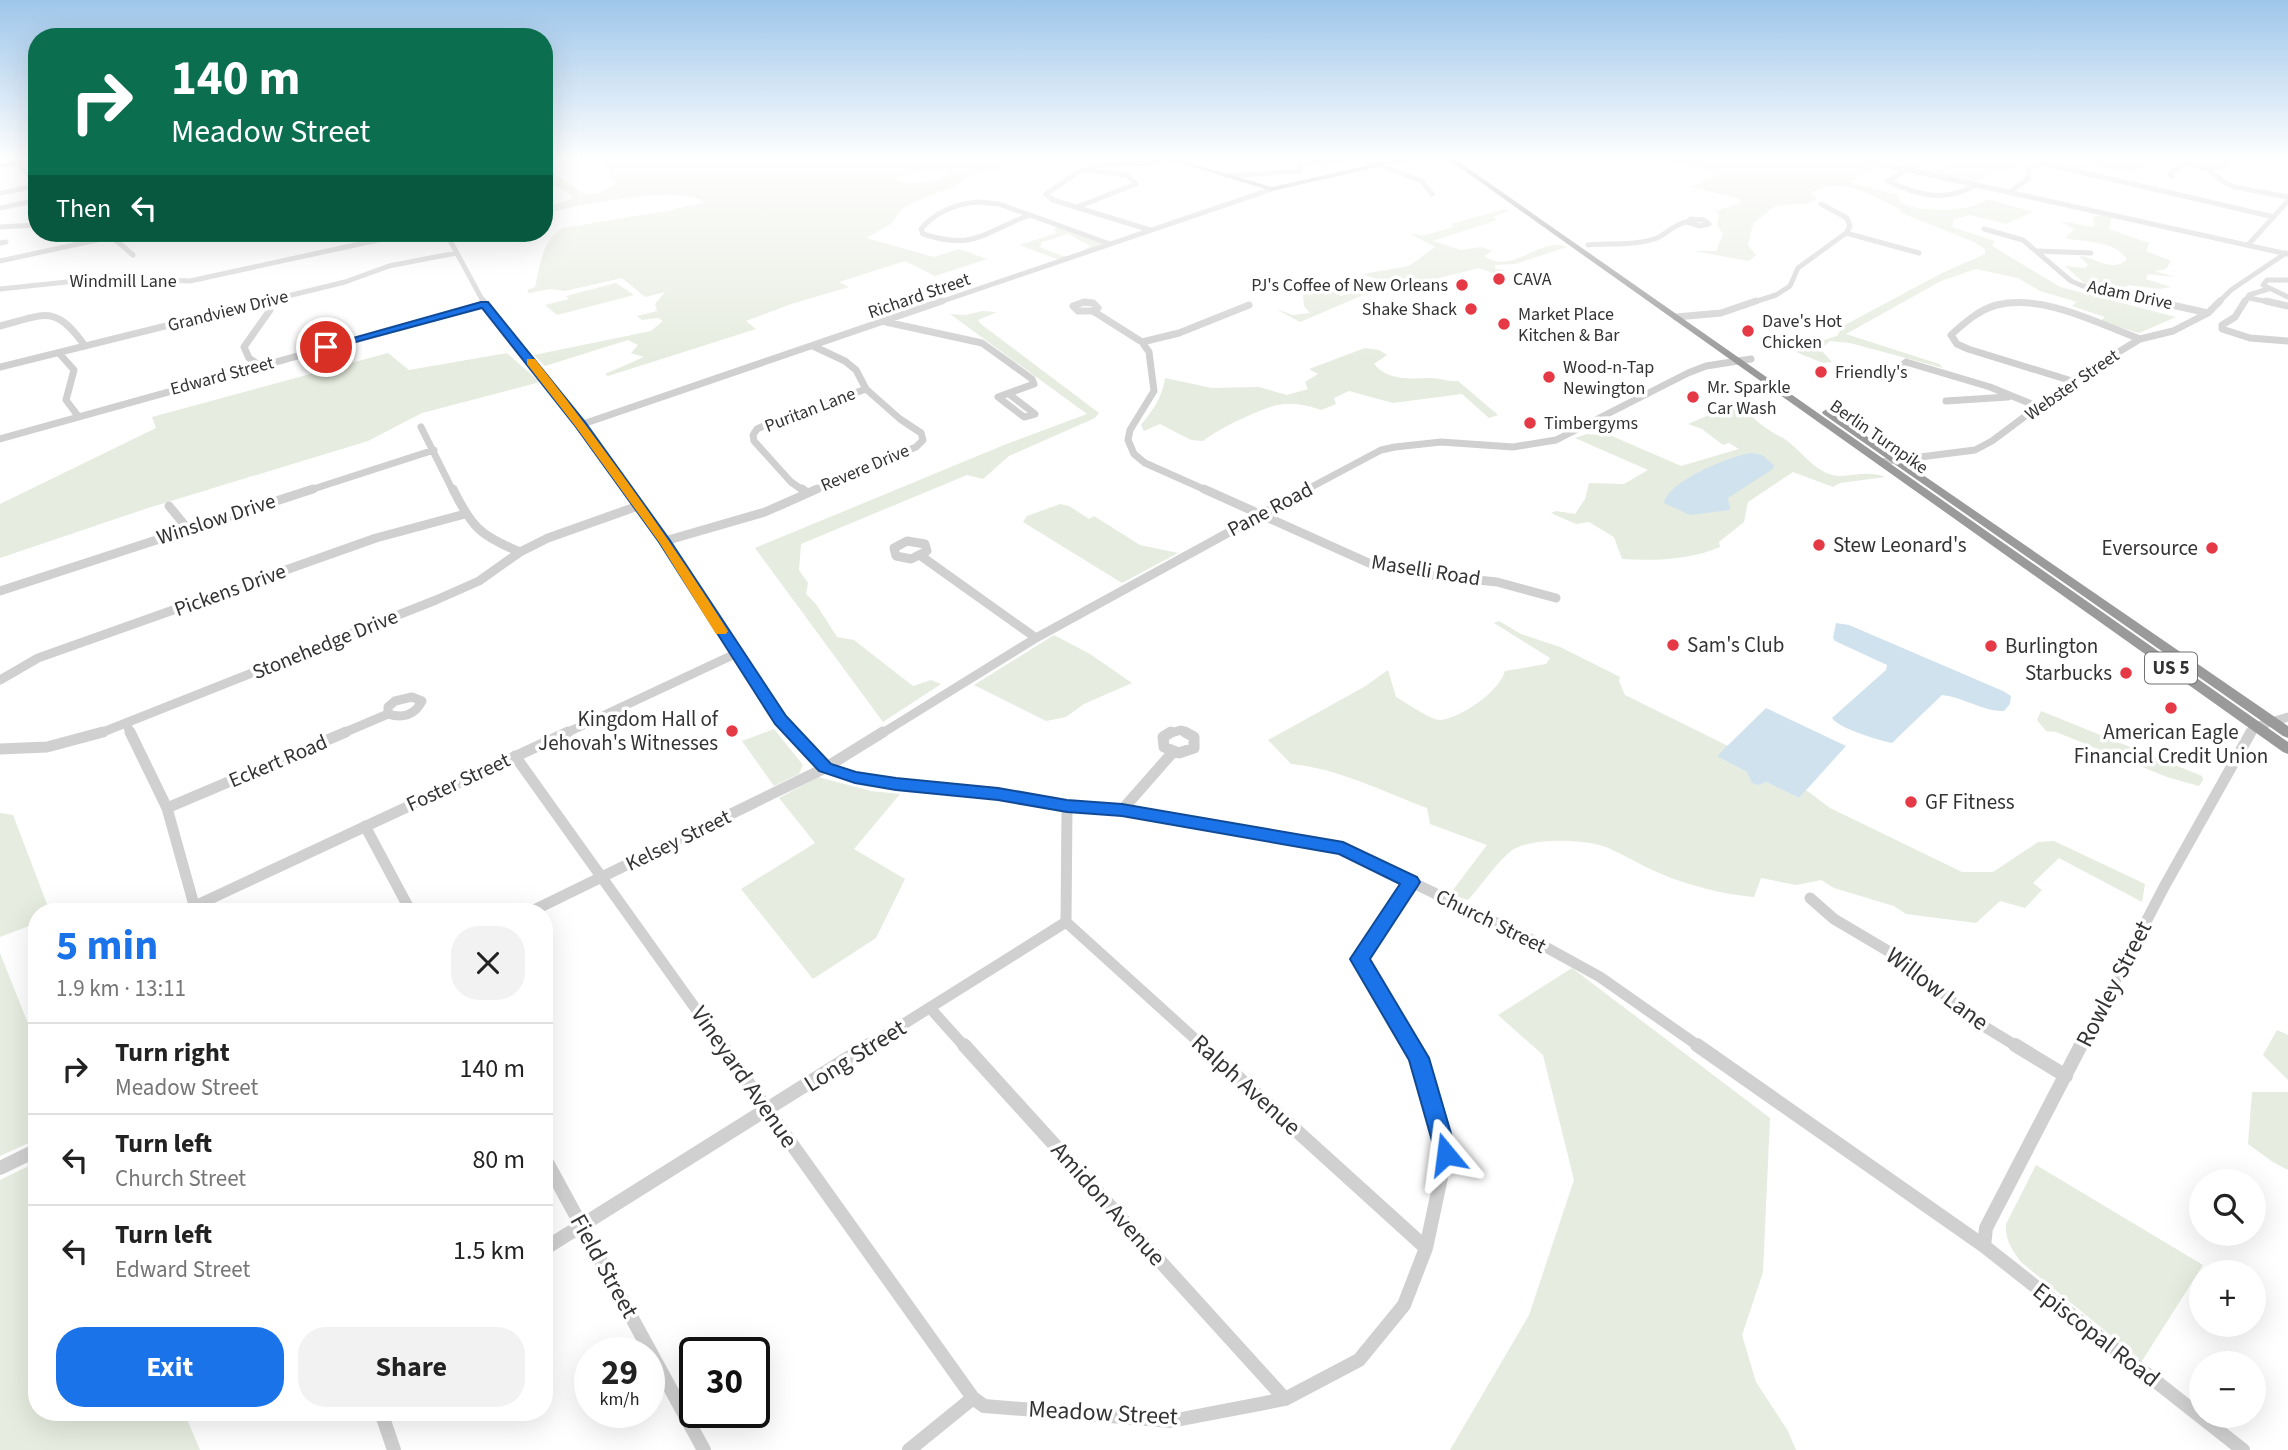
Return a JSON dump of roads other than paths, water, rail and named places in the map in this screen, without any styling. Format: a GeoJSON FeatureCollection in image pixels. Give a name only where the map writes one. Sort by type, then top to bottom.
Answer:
{"type":"FeatureCollection","features":[{"type":"Feature","properties":{"kind":"highway","name":"Berlin Turnpike"},"geometry":{"type":"LineString","coordinates":[[1549,225],[1603,266],[1751,359],[2288,733]]}},
{"type":"Feature","properties":{"kind":"highway","name":"Berlin Turnpike"},"geometry":{"type":"LineString","coordinates":[[1555,225],[1615,264],[1737,361],[2288,749]]}},
{"type":"Feature","properties":{"kind":"highway"},"geometry":{"type":"LineString","coordinates":[[1603,266],[1615,264]]}},
{"type":"Feature","properties":{"kind":"street"},"geometry":{"type":"LineString","coordinates":[[0,227],[28,225]]}},
{"type":"Feature","properties":{"kind":"street"},"geometry":{"type":"LineString","coordinates":[[927,225],[921,229],[923,234],[935,239],[967,242],[982,239],[1005,225]]}},
{"type":"Feature","properties":{"kind":"street"},"geometry":{"type":"LineString","coordinates":[[1058,225],[1111,244]]}},
{"type":"Feature","properties":{"kind":"street"},"geometry":{"type":"LineString","coordinates":[[1133,225],[1150,230]]}},
{"type":"Feature","properties":{"kind":"street","name":"Richard Street"},"geometry":{"type":"LineString","coordinates":[[580,425],[1166,225]]}},
{"type":"Feature","properties":{"kind":"street"},"geometry":{"type":"LineString","coordinates":[[1588,245],[1649,239],[1664,234],[1676,225]]}},
{"type":"Feature","properties":{"kind":"street"},"geometry":{"type":"LineString","coordinates":[[1682,316],[1721,313],[1776,295],[1790,286],[1798,268],[1846,233],[1850,225]]}},
{"type":"Feature","properties":{"kind":"street"},"geometry":{"type":"LineString","coordinates":[[2159,225],[2287,253]]}},
{"type":"Feature","properties":{"kind":"street"},"geometry":{"type":"LineString","coordinates":[[2248,245],[2267,225]]}},
{"type":"Feature","properties":{"kind":"street","name":"Adam Drive"},"geometry":{"type":"LineString","coordinates":[[1984,229],[2014,235],[2071,281],[2083,286],[2208,313]]}},
{"type":"Feature","properties":{"kind":"street"},"geometry":{"type":"LineString","coordinates":[[1846,233],[1919,253]]}},
{"type":"Feature","properties":{"kind":"street"},"geometry":{"type":"LineString","coordinates":[[0,261],[85,242]]}},
{"type":"Feature","properties":{"kind":"street"},"geometry":{"type":"LineString","coordinates":[[119,242],[133,255]]}},
{"type":"Feature","properties":{"kind":"street","name":"Windmill Lane"},"geometry":{"type":"LineString","coordinates":[[0,289],[104,278],[190,281],[369,242]]}},
{"type":"Feature","properties":{"kind":"street"},"geometry":{"type":"LineString","coordinates":[[450,242],[484,304],[580,425],[665,541],[735,654],[780,720],[825,768]]}},
{"type":"Feature","properties":{"kind":"street"},"geometry":{"type":"LineString","coordinates":[[2037,251],[2091,253]]}},
{"type":"Feature","properties":{"kind":"street","name":"Grandview Drive"},"geometry":{"type":"LineString","coordinates":[[0,367],[345,282],[401,263],[456,253]]}},
{"type":"Feature","properties":{"kind":"street","name":"Webster Street"},"geometry":{"type":"LineString","coordinates":[[1881,462],[1975,450],[1992,442],[2072,381],[2140,340],[2173,331],[2208,313],[2234,288],[2287,253]]}},
{"type":"Feature","properties":{"kind":"street"},"geometry":{"type":"LineString","coordinates":[[2288,280],[2267,280],[2263,285],[2288,297]]}},
{"type":"Feature","properties":{"kind":"street"},"geometry":{"type":"LineString","coordinates":[[2234,288],[2258,291]]}},
{"type":"Feature","properties":{"kind":"street"},"geometry":{"type":"LineString","coordinates":[[2234,288],[2249,296],[2288,306]]}},
{"type":"Feature","properties":{"kind":"street"},"geometry":{"type":"LineString","coordinates":[[2268,289],[2249,296],[2235,317],[2222,325],[2222,329],[2244,337],[2286,343]]}},
{"type":"Feature","properties":{"kind":"street"},"geometry":{"type":"LineString","coordinates":[[260,366],[249,358],[244,347],[270,310],[264,302]]}},
{"type":"Feature","properties":{"kind":"street","name":"Edward Street"},"geometry":{"type":"LineString","coordinates":[[0,439],[484,304]]}},
{"type":"Feature","properties":{"kind":"street"},"geometry":{"type":"LineString","coordinates":[[2072,381],[1968,349],[1957,344],[1951,335],[1988,309],[2018,304],[2090,320],[2140,340]]}},
{"type":"Feature","properties":{"kind":"street"},"geometry":{"type":"LineString","coordinates":[[1093,311],[1142,342],[1179,334],[1249,305]]}},
{"type":"Feature","properties":{"kind":"street"},"geometry":{"type":"LineString","coordinates":[[0,326],[56,317],[64,319],[85,346]]}},
{"type":"Feature","properties":{"kind":"street"},"geometry":{"type":"LineString","coordinates":[[885,322],[982,343],[1032,379],[1034,384],[998,397],[1024,417],[1035,414],[1009,394]]}},
{"type":"Feature","properties":{"kind":"street","name":"Maselli Road"},"geometry":{"type":"LineString","coordinates":[[1142,342],[1152,359],[1154,391],[1128,435],[1134,454],[1159,470],[1262,513],[1371,564],[1429,575],[1497,582],[1556,598]]}},
{"type":"Feature","properties":{"kind":"street","name":"Revere Drive"},"geometry":{"type":"LineString","coordinates":[[665,541],[765,512],[916,447],[923,440],[921,433],[900,419],[866,388],[856,370],[845,361],[813,346]]}},
{"type":"Feature","properties":{"kind":"street"},"geometry":{"type":"LineString","coordinates":[[59,353],[74,370],[66,400],[79,416]]}},
{"type":"Feature","properties":{"kind":"street","name":"Pane Road"},"geometry":{"type":"LineString","coordinates":[[825,768],[1036,638],[1381,450],[1415,443],[1439,442],[1504,449],[1540,445],[1556,440],[1688,373],[1706,366],[1751,359]]}},
{"type":"Feature","properties":{"kind":"street"},"geometry":{"type":"LineString","coordinates":[[1889,377],[1906,362],[1968,380],[2039,407]]}},
{"type":"Feature","properties":{"kind":"street","name":"Puritan Lane"},"geometry":{"type":"LineString","coordinates":[[807,493],[791,482],[754,441],[753,435],[757,429],[768,424],[866,388]]}},
{"type":"Feature","properties":{"kind":"street"},"geometry":{"type":"LineString","coordinates":[[1946,401],[2010,397]]}},
{"type":"Feature","properties":{"kind":"street"},"geometry":{"type":"LineString","coordinates":[[421,427],[465,514],[486,538],[520,552]]}},
{"type":"Feature","properties":{"kind":"street","name":"Winslow Drive"},"geometry":{"type":"LineString","coordinates":[[0,591],[187,528],[434,450]]}},
{"type":"Feature","properties":{"kind":"street"},"geometry":{"type":"LineString","coordinates":[[169,506],[187,528]]}},
{"type":"Feature","properties":{"kind":"street","name":"Stonehedge Drive"},"geometry":{"type":"LineString","coordinates":[[0,749],[20,751],[69,743],[126,723],[434,601],[485,578],[520,552],[566,530],[638,506]]}},
{"type":"Feature","properties":{"kind":"street","name":"Pickens Drive"},"geometry":{"type":"LineString","coordinates":[[0,680],[38,658],[376,538],[465,514]]}},
{"type":"Feature","properties":{"kind":"street"},"geometry":{"type":"LineString","coordinates":[[920,556],[1036,638]]}},
{"type":"Feature","properties":{"kind":"street","name":"Foster Street"},"geometry":{"type":"LineString","coordinates":[[207,903],[515,755],[735,654]]}},
{"type":"Feature","properties":{"kind":"street","name":"Eckert Road"},"geometry":{"type":"LineString","coordinates":[[167,808],[388,714]]}},
{"type":"Feature","properties":{"kind":"street"},"geometry":{"type":"LineString","coordinates":[[2255,727],[2288,717]]}},
{"type":"Feature","properties":{"kind":"street"},"geometry":{"type":"LineString","coordinates":[[126,723],[167,808],[193,903]]}},
{"type":"Feature","properties":{"kind":"street","name":"Rowley Street"},"geometry":{"type":"LineString","coordinates":[[1983,1246],[1986,1228],[2164,887],[2244,740],[2255,727]]}},
{"type":"Feature","properties":{"kind":"street"},"geometry":{"type":"LineString","coordinates":[[1122,810],[1173,752]]}},
{"type":"Feature","properties":{"kind":"street","name":"Vineyard Avenue"},"geometry":{"type":"LineString","coordinates":[[515,755],[972,1398]]}},
{"type":"Feature","properties":{"kind":"street","name":"Church Street"},"geometry":{"type":"LineString","coordinates":[[825,768],[885,782],[998,794],[1067,806],[1122,810],[1343,849],[1552,950],[1600,977],[1983,1246]]}},
{"type":"Feature","properties":{"kind":"street","name":"Kelsey Street"},"geometry":{"type":"LineString","coordinates":[[549,903],[825,768]]}},
{"type":"Feature","properties":{"kind":"street"},"geometry":{"type":"LineString","coordinates":[[1066,922],[1067,806]]}},
{"type":"Feature","properties":{"kind":"street"},"geometry":{"type":"LineString","coordinates":[[365,826],[406,903]]}},
{"type":"Feature","properties":{"kind":"street","name":"Meadow Street"},"geometry":{"type":"LineString","coordinates":[[972,1398],[984,1406],[1171,1421],[1286,1399],[1359,1360],[1404,1305],[1426,1248],[1446,1154],[1419,1058],[1360,959],[1411,882]]}},
{"type":"Feature","properties":{"kind":"street","name":"Willow Lane"},"geometry":{"type":"LineString","coordinates":[[1810,898],[1834,919],[1910,964],[1972,1019],[2066,1076]]}},
{"type":"Feature","properties":{"kind":"street","name":"Long Street"},"geometry":{"type":"LineString","coordinates":[[553,1243],[768,1111],[1066,922]]}},
{"type":"Feature","properties":{"kind":"street","name":"Ralph Avenue"},"geometry":{"type":"LineString","coordinates":[[1066,922],[1426,1248]]}},
{"type":"Feature","properties":{"kind":"street","name":"Amidon Avenue"},"geometry":{"type":"LineString","coordinates":[[930,1008],[1286,1399]]}},
{"type":"Feature","properties":{"kind":"street"},"geometry":{"type":"LineString","coordinates":[[0,1168],[28,1154]]}},
{"type":"Feature","properties":{"kind":"street","name":"Field Street"},"geometry":{"type":"LineString","coordinates":[[553,1173],[704,1450]]}},
{"type":"Feature","properties":{"kind":"street","name":"Episcopal Road"},"geometry":{"type":"LineString","coordinates":[[1983,1246],[2243,1450]]}},
{"type":"Feature","properties":{"kind":"street"},"geometry":{"type":"LineString","coordinates":[[909,1450],[972,1398]]}},
{"type":"Feature","properties":{"kind":"street"},"geometry":{"type":"LineString","coordinates":[[384,1421],[394,1450]]}},
{"type":"Feature","properties":{"kind":"water"},"geometry":{"type":"Polygon","coordinates":[[[1752,453],[1762,455],[1774,465],[1773,469],[1728,498],[1730,510],[1690,515],[1664,503],[1668,495],[1688,478],[1716,464],[1752,453]]]}},
{"type":"Feature","properties":{"kind":"water"},"geometry":{"type":"Polygon","coordinates":[[[1836,623],[1849,625],[2003,691],[2011,696],[2010,704],[2004,711],[1996,711],[1942,695],[1892,743],[1850,730],[1832,718],[1886,670],[1887,665],[1835,641],[1833,638],[1836,623]]]}},
{"type":"Feature","properties":{"kind":"water"},"geometry":{"type":"Polygon","coordinates":[[[1766,708],[1846,746],[1799,798],[1766,782],[1759,785],[1752,783],[1747,772],[1717,756],[1766,708]]]}},
{"type":"Feature","properties":{"kind":"place","name":"CAVA"},"geometry":{"type":"Point","coordinates":[1499,279]}},
{"type":"Feature","properties":{"kind":"place","name":"PJ's Coffee of New Orleans"},"geometry":{"type":"Point","coordinates":[1462,285]}},
{"type":"Feature","properties":{"kind":"place","name":"Shake Shack"},"geometry":{"type":"Point","coordinates":[1471,309]}},
{"type":"Feature","properties":{"kind":"place","name":"Market Place Kitchen & Bar"},"geometry":{"type":"Point","coordinates":[1504,324]}},
{"type":"Feature","properties":{"kind":"place","name":"Dave's Hot Chicken"},"geometry":{"type":"Point","coordinates":[1748,331]}},
{"type":"Feature","properties":{"kind":"place","name":"Friendly's"},"geometry":{"type":"Point","coordinates":[1821,372]}},
{"type":"Feature","properties":{"kind":"place","name":"Wood-n-Tap Newington"},"geometry":{"type":"Point","coordinates":[1549,377]}},
{"type":"Feature","properties":{"kind":"place","name":"Mr. Sparkle Car Wash"},"geometry":{"type":"Point","coordinates":[1693,397]}},
{"type":"Feature","properties":{"kind":"place","name":"Timbergyms"},"geometry":{"type":"Point","coordinates":[1530,423]}},
{"type":"Feature","properties":{"kind":"place","name":"Stew Leonard's"},"geometry":{"type":"Point","coordinates":[1819,545]}},
{"type":"Feature","properties":{"kind":"place","name":"Eversource"},"geometry":{"type":"Point","coordinates":[2212,548]}},
{"type":"Feature","properties":{"kind":"place","name":"Sam's Club"},"geometry":{"type":"Point","coordinates":[1673,645]}},
{"type":"Feature","properties":{"kind":"place","name":"Burlington"},"geometry":{"type":"Point","coordinates":[1991,646]}},
{"type":"Feature","properties":{"kind":"place","name":"Starbucks"},"geometry":{"type":"Point","coordinates":[2126,673]}},
{"type":"Feature","properties":{"kind":"place","name":"American Eagle Financial Credit Union"},"geometry":{"type":"Point","coordinates":[2171,708]}},
{"type":"Feature","properties":{"kind":"place","name":"Kingdom Hall of Jehovah's Witnesses"},"geometry":{"type":"Point","coordinates":[732,731]}},
{"type":"Feature","properties":{"kind":"place","name":"GF Fitness"},"geometry":{"type":"Point","coordinates":[1911,802]}}]}
